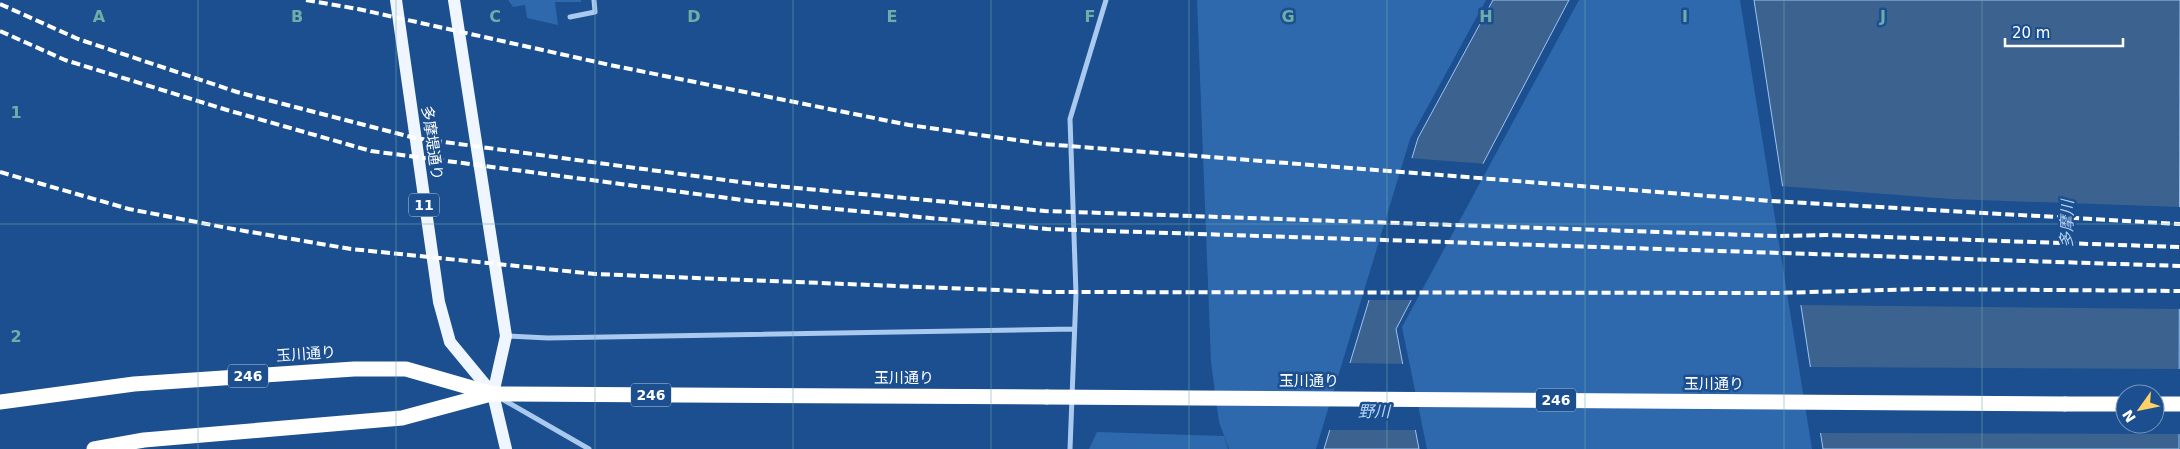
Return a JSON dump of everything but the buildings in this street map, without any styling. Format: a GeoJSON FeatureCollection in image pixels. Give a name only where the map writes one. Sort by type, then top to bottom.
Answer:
{"type":"FeatureCollection","features":[{"type":"Feature","properties":{"kind":"highway","name":"玉川通り"},"geometry":{"type":"LineString","coordinates":[[0,402],[134,384],[354,368],[406,369],[493,394]]}},
{"type":"Feature","properties":{"kind":"highway","name":"玉川通り"},"geometry":{"type":"LineString","coordinates":[[94,449],[402,418],[493,394],[2115,404]]}},
{"type":"Feature","properties":{"kind":"highway"},"geometry":{"type":"LineString","coordinates":[[2165,404],[2180,404]]}},
{"type":"Feature","properties":{"kind":"main road","name":"多摩堤通り"},"geometry":{"type":"LineString","coordinates":[[396,0],[439,302],[450,342],[493,394]]}},
{"type":"Feature","properties":{"kind":"main road","name":"多摩堤通り"},"geometry":{"type":"LineString","coordinates":[[454,0],[506,336],[493,394],[506,449]]}},
{"type":"Feature","properties":{"kind":"street"},"geometry":{"type":"LineString","coordinates":[[570,17],[595,12],[594,0]]}},
{"type":"Feature","properties":{"kind":"street"},"geometry":{"type":"LineString","coordinates":[[1070,449],[1076,294],[1070,119],[1106,0]]}},
{"type":"Feature","properties":{"kind":"street"},"geometry":{"type":"LineString","coordinates":[[506,336],[548,338],[1074,329]]}},
{"type":"Feature","properties":{"kind":"street"},"geometry":{"type":"LineString","coordinates":[[493,394],[589,449]]}},
{"type":"Feature","properties":{"kind":"shaded area"},"geometry":{"type":"Polygon","coordinates":[[[508,0],[581,0],[581,2],[555,2],[558,25],[527,18],[525,5],[513,7],[508,0]]]}},
{"type":"Feature","properties":{"kind":"shaded area"},"geometry":{"type":"Polygon","coordinates":[[[1197,0],[1486,0],[1410,139],[1316,449],[1229,449],[1219,422],[1211,362],[1197,0]]]}},
{"type":"Feature","properties":{"kind":"shaded area"},"geometry":{"type":"Polygon","coordinates":[[[1579,0],[1740,0],[1812,449],[1427,449],[1402,327],[1579,0]]]}},
{"type":"Feature","properties":{"kind":"shaded area"},"geometry":{"type":"Polygon","coordinates":[[[1097,432],[1224,436],[1228,449],[1089,449],[1097,432]]]}},
{"type":"Feature","properties":{"kind":"water","name":"野川"},"geometry":{"type":"Polygon","coordinates":[[[1493,0],[1569,0],[1396,329],[1419,449],[1324,449],[1418,138],[1493,0]]]}},
{"type":"Feature","properties":{"kind":"water","name":"多摩川"},"geometry":{"type":"Polygon","coordinates":[[[1754,0],[2180,0],[2179,449],[1823,449],[1754,0]]]}},
{"type":"Feature","properties":{"kind":"pier"},"geometry":{"type":"Polygon","coordinates":[[[1409,158],[1487,164],[1414,300],[1366,300],[1409,158]]]}},
{"type":"Feature","properties":{"kind":"pier"},"geometry":{"type":"Polygon","coordinates":[[[1780,186],[1951,199],[2180,207],[2180,309],[1798,305],[1780,186]]]}},
{"type":"Feature","properties":{"kind":"pier"},"geometry":{"type":"Polygon","coordinates":[[[1347,363],[1406,364],[1418,430],[1327,430],[1347,363]]]}},
{"type":"Feature","properties":{"kind":"pier"},"geometry":{"type":"Polygon","coordinates":[[[1808,367],[2180,369],[2180,434],[2165,434],[2165,384],[2115,384],[2115,434],[1818,433],[1808,367]]]}},
{"type":"Feature","properties":{"kind":"railway"},"geometry":{"type":"LineString","coordinates":[[306,0],[358,9],[610,65],[909,125],[1044,144],[1772,201],[2180,224]]}},
{"type":"Feature","properties":{"kind":"railway"},"geometry":{"type":"LineString","coordinates":[[0,4],[78,39],[237,92],[415,138],[754,184],[1045,211],[1777,236],[1826,235],[2180,247]]}},
{"type":"Feature","properties":{"kind":"railway"},"geometry":{"type":"LineString","coordinates":[[0,31],[65,60],[227,110],[371,151],[750,201],[1047,229],[2180,266]]}},
{"type":"Feature","properties":{"kind":"railway"},"geometry":{"type":"LineString","coordinates":[[0,172],[129,209],[233,229],[351,249],[595,274],[1047,292],[1778,293],[1922,289],[2180,291]]}}]}
